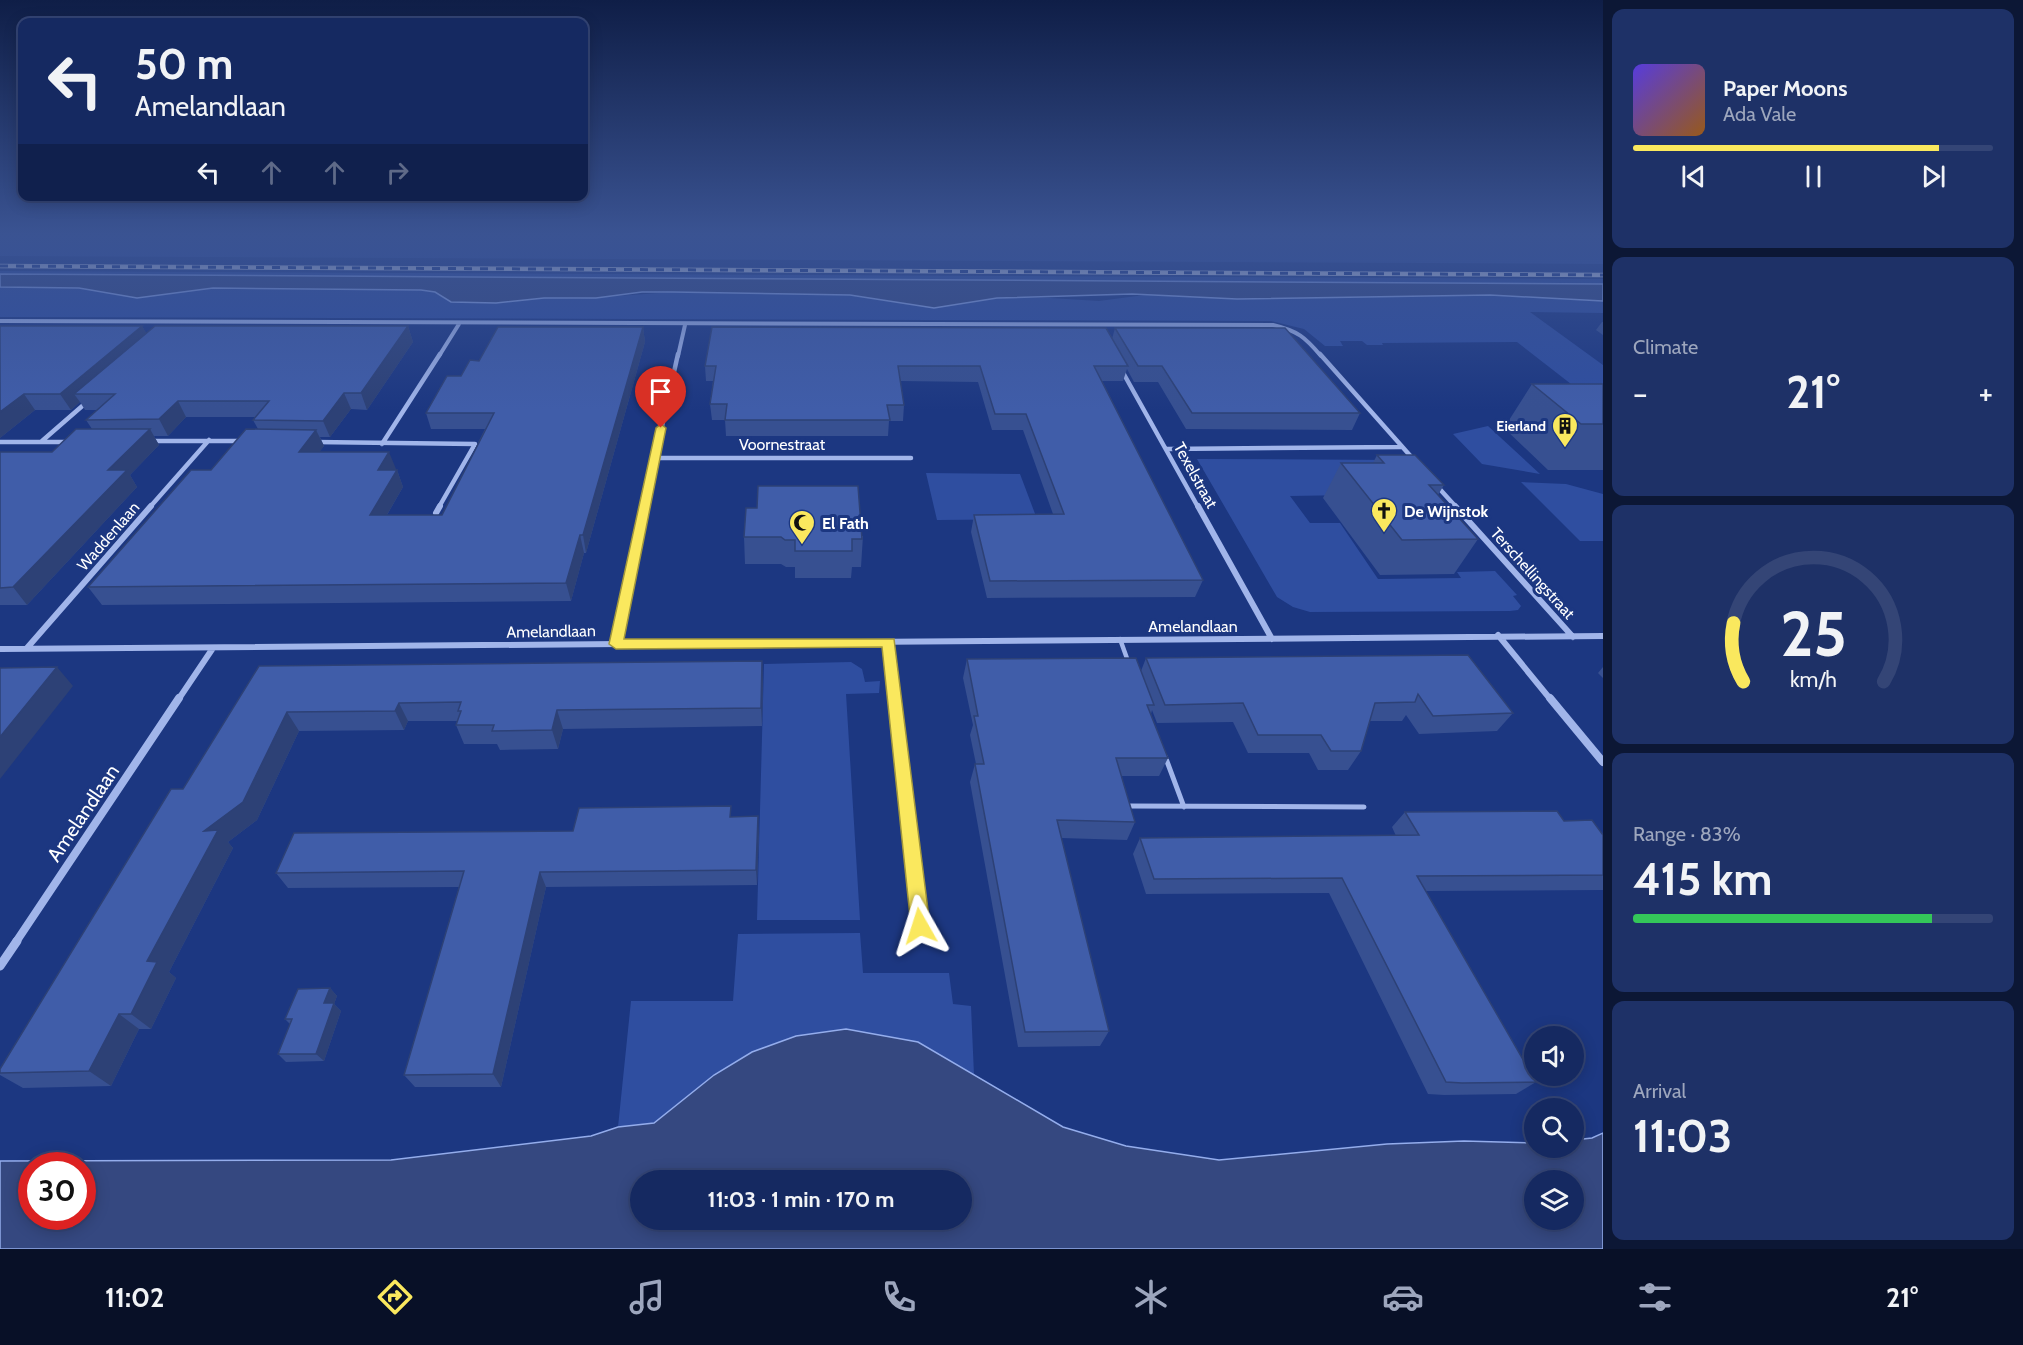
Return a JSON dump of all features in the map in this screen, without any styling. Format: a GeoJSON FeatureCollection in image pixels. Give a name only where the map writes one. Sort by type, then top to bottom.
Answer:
{"type":"FeatureCollection","features":[{"type":"Feature","properties":{"kind":"street"},"geometry":{"type":"LineString","coordinates":[[0,321],[686,325],[1273,325],[1291,329],[1304,336],[1417,464]]}},
{"type":"Feature","properties":{"kind":"street"},"geometry":{"type":"LineString","coordinates":[[171,329],[179,322]]}},
{"type":"Feature","properties":{"kind":"street"},"geometry":{"type":"LineString","coordinates":[[382,444],[459,324]]}},
{"type":"Feature","properties":{"kind":"street"},"geometry":{"type":"LineString","coordinates":[[1096,324],[1102,334]]}},
{"type":"Feature","properties":{"kind":"street"},"geometry":{"type":"LineString","coordinates":[[616,644],[654,458],[686,325]]}},
{"type":"Feature","properties":{"kind":"street","name":"Texelstraat"},"geometry":{"type":"LineString","coordinates":[[1119,364],[1272,639]]}},
{"type":"Feature","properties":{"kind":"street"},"geometry":{"type":"LineString","coordinates":[[41,442],[93,397]]}},
{"type":"Feature","properties":{"kind":"street","name":"Waddenlaan"},"geometry":{"type":"LineString","coordinates":[[27,648],[209,440]]}},
{"type":"Feature","properties":{"kind":"street"},"geometry":{"type":"LineString","coordinates":[[0,442],[77,441]]}},
{"type":"Feature","properties":{"kind":"street"},"geometry":{"type":"LineString","coordinates":[[137,441],[243,441]]}},
{"type":"Feature","properties":{"kind":"street"},"geometry":{"type":"LineString","coordinates":[[313,442],[475,444],[436,513]]}},
{"type":"Feature","properties":{"kind":"street"},"geometry":{"type":"LineString","coordinates":[[1167,449],[1401,447]]}},
{"type":"Feature","properties":{"kind":"street","name":"Voornestraat"},"geometry":{"type":"LineString","coordinates":[[654,458],[911,458]]}},
{"type":"Feature","properties":{"kind":"street","name":"Terschellingstraat"},"geometry":{"type":"LineString","coordinates":[[1433,481],[1573,637]]}},
{"type":"Feature","properties":{"kind":"street"},"geometry":{"type":"LineString","coordinates":[[1498,635],[1603,762]]}},
{"type":"Feature","properties":{"kind":"street","name":"Amelandlaan"},"geometry":{"type":"LineString","coordinates":[[0,649],[1272,639],[1498,635],[1603,636]]}},
{"type":"Feature","properties":{"kind":"street"},"geometry":{"type":"LineString","coordinates":[[889,642],[920,926]]}},
{"type":"Feature","properties":{"kind":"street","name":"Amelandlaan"},"geometry":{"type":"LineString","coordinates":[[0,966],[213,648]]}},
{"type":"Feature","properties":{"kind":"lane"},"geometry":{"type":"LineString","coordinates":[[1120,639],[1133,673]]}},
{"type":"Feature","properties":{"kind":"lane"},"geometry":{"type":"LineString","coordinates":[[1163,751],[1184,807]]}},
{"type":"Feature","properties":{"kind":"lane"},"geometry":{"type":"LineString","coordinates":[[1128,806],[1364,807]]}},
{"type":"Feature","properties":{"kind":"shaded area"},"geometry":{"type":"Polygon","coordinates":[[[0,293],[110,293],[137,298],[173,293],[437,293],[451,302],[496,303],[544,298],[576,299],[655,293],[749,293],[850,295],[934,308],[997,298],[1099,301],[1152,294],[1237,299],[1490,295],[1603,301],[1603,313],[1530,312],[1603,365],[1603,394],[1571,384],[1517,342],[1367,345],[1362,341],[1340,341],[1343,346],[1325,346],[1304,329],[1271,321],[0,317],[0,293]]]}},
{"type":"Feature","properties":{"kind":"shaded area"},"geometry":{"type":"Polygon","coordinates":[[[110,293],[173,293],[137,298],[110,293]]]}},
{"type":"Feature","properties":{"kind":"shaded area"},"geometry":{"type":"Polygon","coordinates":[[[437,293],[632,293],[596,298],[544,298],[496,303],[451,302],[437,293]]]}},
{"type":"Feature","properties":{"kind":"shaded area"},"geometry":{"type":"Polygon","coordinates":[[[731,293],[1603,293],[1603,301],[1490,295],[1237,299],[1132,294],[997,298],[934,308],[850,295],[731,293]]]}},
{"type":"Feature","properties":{"kind":"shaded area"},"geometry":{"type":"Polygon","coordinates":[[[1488,426],[1540,474],[1482,464],[1453,434],[1488,426]]]}},
{"type":"Feature","properties":{"kind":"shaded area"},"geometry":{"type":"Polygon","coordinates":[[[1197,459],[1398,460],[1350,495],[1290,496],[1310,523],[1340,523],[1378,579],[1461,578],[1457,572],[1495,571],[1517,595],[1513,596],[1521,606],[1518,610],[1510,611],[1310,612],[1293,607],[1277,597],[1197,459]]]}},
{"type":"Feature","properties":{"kind":"shaded area"},"geometry":{"type":"Polygon","coordinates":[[[926,473],[1020,474],[1037,519],[937,520],[926,473]]]}},
{"type":"Feature","properties":{"kind":"shaded area"},"geometry":{"type":"Polygon","coordinates":[[[1521,482],[1566,484],[1603,494],[1603,541],[1580,541],[1521,482]]]}},
{"type":"Feature","properties":{"kind":"shaded area"},"geometry":{"type":"Polygon","coordinates":[[[851,662],[862,669],[865,682],[880,681],[879,693],[846,694],[860,920],[757,920],[764,664],[851,662]]]}},
{"type":"Feature","properties":{"kind":"shaded area"},"geometry":{"type":"Polygon","coordinates":[[[860,933],[863,973],[949,973],[953,1004],[971,1006],[974,1075],[918,1042],[752,1052],[714,1075],[654,1123],[618,1127],[631,1001],[733,1001],[738,934],[860,933]]]}},
{"type":"Feature","properties":{"kind":"shaded area"},"geometry":{"type":"Polygon","coordinates":[[[846,1029],[918,1042],[1063,1127],[1126,1146],[1219,1160],[1387,1144],[1464,1141],[1524,1143],[1524,1158],[1584,1158],[1584,1139],[1603,1133],[1603,1249],[0,1249],[0,1161],[18,1161],[18,1230],[96,1230],[96,1161],[391,1160],[591,1136],[618,1127],[654,1123],[714,1075],[752,1052],[796,1036],[846,1029]]]}},
{"type":"Feature","properties":{"kind":"building"},"geometry":{"type":"Polygon","coordinates":[[[0,326],[142,326],[60,394],[24,394],[0,412],[0,326]]]}},
{"type":"Feature","properties":{"kind":"building"},"geometry":{"type":"Polygon","coordinates":[[[155,326],[408,326],[361,393],[344,393],[323,421],[253,420],[269,401],[178,401],[159,419],[86,420],[115,394],[74,394],[155,326]]]}},
{"type":"Feature","properties":{"kind":"building"},"geometry":{"type":"Polygon","coordinates":[[[498,327],[643,327],[583,535],[580,535],[566,583],[88,587],[191,470],[211,470],[246,429],[316,430],[299,452],[389,452],[378,470],[397,470],[370,515],[442,515],[494,413],[426,413],[447,376],[461,376],[470,360],[479,361],[498,327]]]}},
{"type":"Feature","properties":{"kind":"building"},"geometry":{"type":"Polygon","coordinates":[[[712,327],[1106,328],[1128,366],[1094,366],[1203,580],[990,581],[974,515],[1064,514],[1026,414],[995,414],[980,366],[898,366],[904,405],[887,405],[890,420],[725,420],[727,404],[710,404],[716,366],[705,366],[712,327]]]}},
{"type":"Feature","properties":{"kind":"building"},"geometry":{"type":"Polygon","coordinates":[[[1115,328],[1285,328],[1360,413],[1192,413],[1162,366],[1138,366],[1115,328]]]}},
{"type":"Feature","properties":{"kind":"building"},"geometry":{"type":"Polygon","coordinates":[[[1532,384],[1603,384],[1603,424],[1581,424],[1532,384]]]}},
{"type":"Feature","properties":{"kind":"building"},"geometry":{"type":"Polygon","coordinates":[[[76,429],[150,429],[108,470],[127,470],[13,587],[0,588],[0,452],[52,452],[76,429]]]}},
{"type":"Feature","properties":{"kind":"building"},"geometry":{"type":"Polygon","coordinates":[[[1377,455],[1415,455],[1444,485],[1429,485],[1478,539],[1402,540],[1341,463],[1384,463],[1377,455]]]}},
{"type":"Feature","properties":{"kind":"building"},"geometry":{"type":"Polygon","coordinates":[[[758,486],[858,486],[862,539],[852,539],[852,551],[795,551],[795,540],[785,540],[781,537],[744,537],[746,508],[757,508],[758,486]]]}},
{"type":"Feature","properties":{"kind":"building"},"geometry":{"type":"Polygon","coordinates":[[[1468,655],[1513,713],[1433,716],[1418,694],[1415,702],[1375,703],[1361,751],[1331,751],[1321,735],[1258,735],[1243,703],[1165,705],[1146,658],[1468,655]]]}},
{"type":"Feature","properties":{"kind":"building"},"geometry":{"type":"Polygon","coordinates":[[[1136,658],[1154,705],[1147,705],[1168,758],[1116,758],[1135,822],[1057,820],[1109,1031],[1025,1032],[975,764],[984,764],[974,716],[978,716],[967,659],[1136,658]]]}},
{"type":"Feature","properties":{"kind":"building"},"geometry":{"type":"Polygon","coordinates":[[[762,661],[761,708],[557,710],[552,730],[492,731],[494,725],[456,725],[461,711],[458,711],[461,702],[399,703],[395,711],[287,712],[243,802],[204,831],[218,830],[147,961],[157,962],[131,1014],[119,1014],[89,1071],[0,1073],[0,1069],[171,789],[183,789],[259,666],[762,661]]]}},
{"type":"Feature","properties":{"kind":"building"},"geometry":{"type":"Polygon","coordinates":[[[57,667],[0,737],[0,668],[57,667]]]}},
{"type":"Feature","properties":{"kind":"building"},"geometry":{"type":"Polygon","coordinates":[[[731,806],[730,817],[758,816],[756,870],[540,872],[493,1074],[404,1075],[464,871],[276,873],[294,833],[573,831],[579,808],[731,806]]]}},
{"type":"Feature","properties":{"kind":"building"},"geometry":{"type":"Polygon","coordinates":[[[1557,811],[1564,821],[1592,820],[1603,835],[1603,875],[1417,876],[1524,1061],[1524,1082],[1446,1082],[1342,878],[1154,879],[1140,838],[1419,835],[1405,812],[1557,811]]]}},
{"type":"Feature","properties":{"kind":"building"},"geometry":{"type":"Polygon","coordinates":[[[330,988],[324,1003],[334,1003],[316,1054],[278,1054],[292,1019],[285,1019],[298,989],[330,988]]]}},
{"type":"Feature","properties":{"kind":"place","name":"Eierland"},"geometry":{"type":"Point","coordinates":[1565,449]}},
{"type":"Feature","properties":{"kind":"place","name":"De Wijnstok"},"geometry":{"type":"Point","coordinates":[1384,534]}},
{"type":"Feature","properties":{"kind":"place","name":"El Fath"},"geometry":{"type":"Point","coordinates":[802,546]}},
{"type":"Feature","properties":{"kind":"route"},"geometry":{"type":"LineString","coordinates":[[661,428],[616,644],[889,642],[920,926]]}}]}
